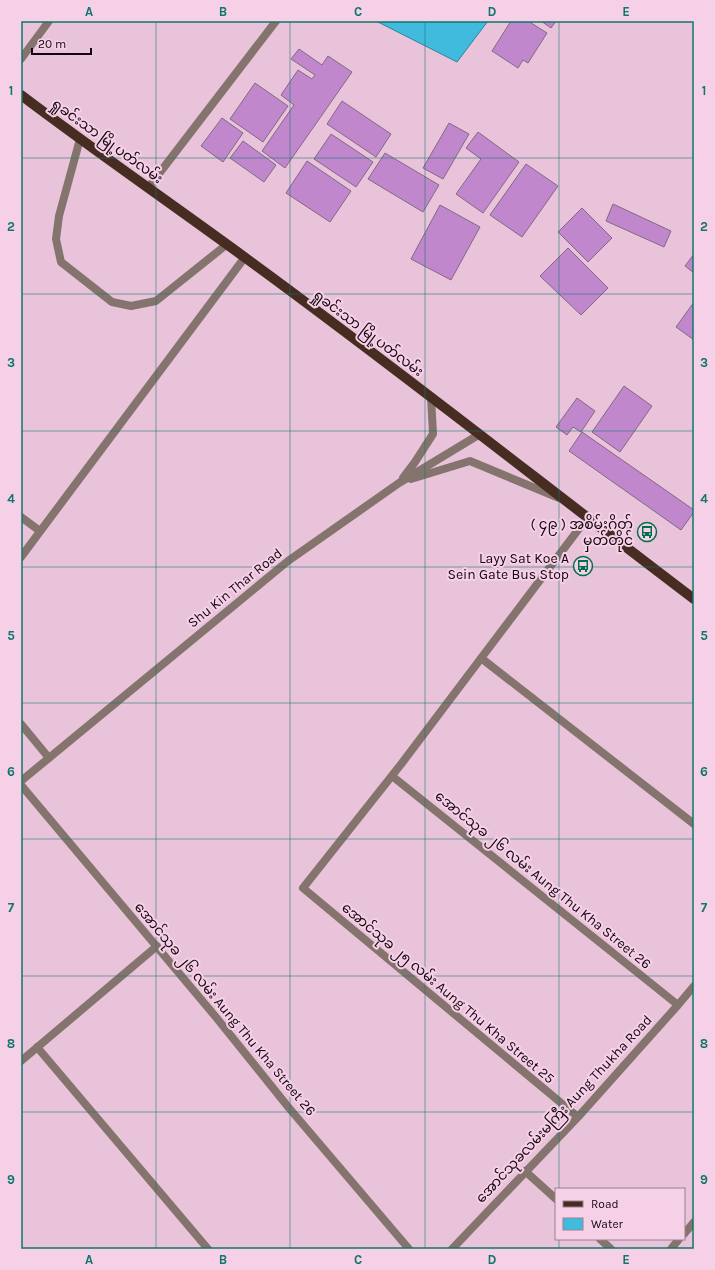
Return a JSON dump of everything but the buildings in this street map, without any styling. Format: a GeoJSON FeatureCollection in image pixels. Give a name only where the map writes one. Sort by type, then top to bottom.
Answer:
{"type":"FeatureCollection","features":[{"type":"Feature","properties":{"kind":"main road","name":"ရှုခင်းသာ မြို့ပတ်လမ်း"},"geometry":{"type":"LineString","coordinates":[[21,95],[226,244],[431,397],[694,599]]}},
{"type":"Feature","properties":{"kind":"street"},"geometry":{"type":"LineString","coordinates":[[21,59],[49,21]]}},
{"type":"Feature","properties":{"kind":"street"},"geometry":{"type":"LineString","coordinates":[[148,188],[276,21]]}},
{"type":"Feature","properties":{"kind":"street"},"geometry":{"type":"LineString","coordinates":[[80,139],[58,216],[56,239],[61,262],[112,302],[132,306],[156,301],[226,244]]}},
{"type":"Feature","properties":{"kind":"street"},"geometry":{"type":"LineString","coordinates":[[21,558],[245,258]]}},
{"type":"Feature","properties":{"kind":"street"},"geometry":{"type":"LineString","coordinates":[[399,483],[433,434],[431,397]]}},
{"type":"Feature","properties":{"kind":"street","name":"Shu Kin Thar Road"},"geometry":{"type":"LineString","coordinates":[[21,781],[288,561],[399,483],[480,434]]}},
{"type":"Feature","properties":{"kind":"street"},"geometry":{"type":"LineString","coordinates":[[399,483],[470,461],[566,501]]}},
{"type":"Feature","properties":{"kind":"street"},"geometry":{"type":"LineString","coordinates":[[21,517],[40,531]]}},
{"type":"Feature","properties":{"kind":"street"},"geometry":{"type":"LineString","coordinates":[[392,776],[587,518]]}},
{"type":"Feature","properties":{"kind":"street"},"geometry":{"type":"LineString","coordinates":[[481,658],[694,824]]}},
{"type":"Feature","properties":{"kind":"street"},"geometry":{"type":"LineString","coordinates":[[21,724],[49,758]]}},
{"type":"Feature","properties":{"kind":"street","name":"အောင်သုခ ၂၅ လမ်း Aung Thu Kha Street 25"},"geometry":{"type":"LineString","coordinates":[[392,776],[302,888],[578,1117]]}},
{"type":"Feature","properties":{"kind":"street","name":"အောင်သုခ ၂၆ လမ်း Aung Thu Kha Street 26"},"geometry":{"type":"LineString","coordinates":[[392,776],[678,1005]]}},
{"type":"Feature","properties":{"kind":"street","name":"အောင်သုခ ၂၆ လမ်း Aung Thu Kha Street 26"},"geometry":{"type":"LineString","coordinates":[[21,785],[157,946],[289,1108],[409,1249]]}},
{"type":"Feature","properties":{"kind":"street"},"geometry":{"type":"LineString","coordinates":[[21,1061],[157,946]]}},
{"type":"Feature","properties":{"kind":"street","name":"အောင်သုခလမ်းမကြီး Aung Thukha Road"},"geometry":{"type":"LineString","coordinates":[[452,1249],[578,1117],[694,986]]}},
{"type":"Feature","properties":{"kind":"street"},"geometry":{"type":"LineString","coordinates":[[37,1047],[208,1249]]}},
{"type":"Feature","properties":{"kind":"street"},"geometry":{"type":"LineString","coordinates":[[525,1171],[555,1198]]}},
{"type":"Feature","properties":{"kind":"street"},"geometry":{"type":"LineString","coordinates":[[685,1233],[694,1222]]}},
{"type":"Feature","properties":{"kind":"street"},"geometry":{"type":"LineString","coordinates":[[601,1240],[611,1249]]}},
{"type":"Feature","properties":{"kind":"street"},"geometry":{"type":"LineString","coordinates":[[671,1249],[679,1240]]}},
{"type":"Feature","properties":{"kind":"water"},"geometry":{"type":"Polygon","coordinates":[[[376,21],[488,21],[457,62],[376,21]]]}},
{"type":"Feature","properties":{"kind":"place","name":"( ၄၉ ) အစိမ်းဂိတ် မှတ်တိုင်"},"geometry":{"type":"Point","coordinates":[647,532]}},
{"type":"Feature","properties":{"kind":"place","name":"Layy Sat Koe A Sein Gate Bus Stop"},"geometry":{"type":"Point","coordinates":[583,566]}}]}
